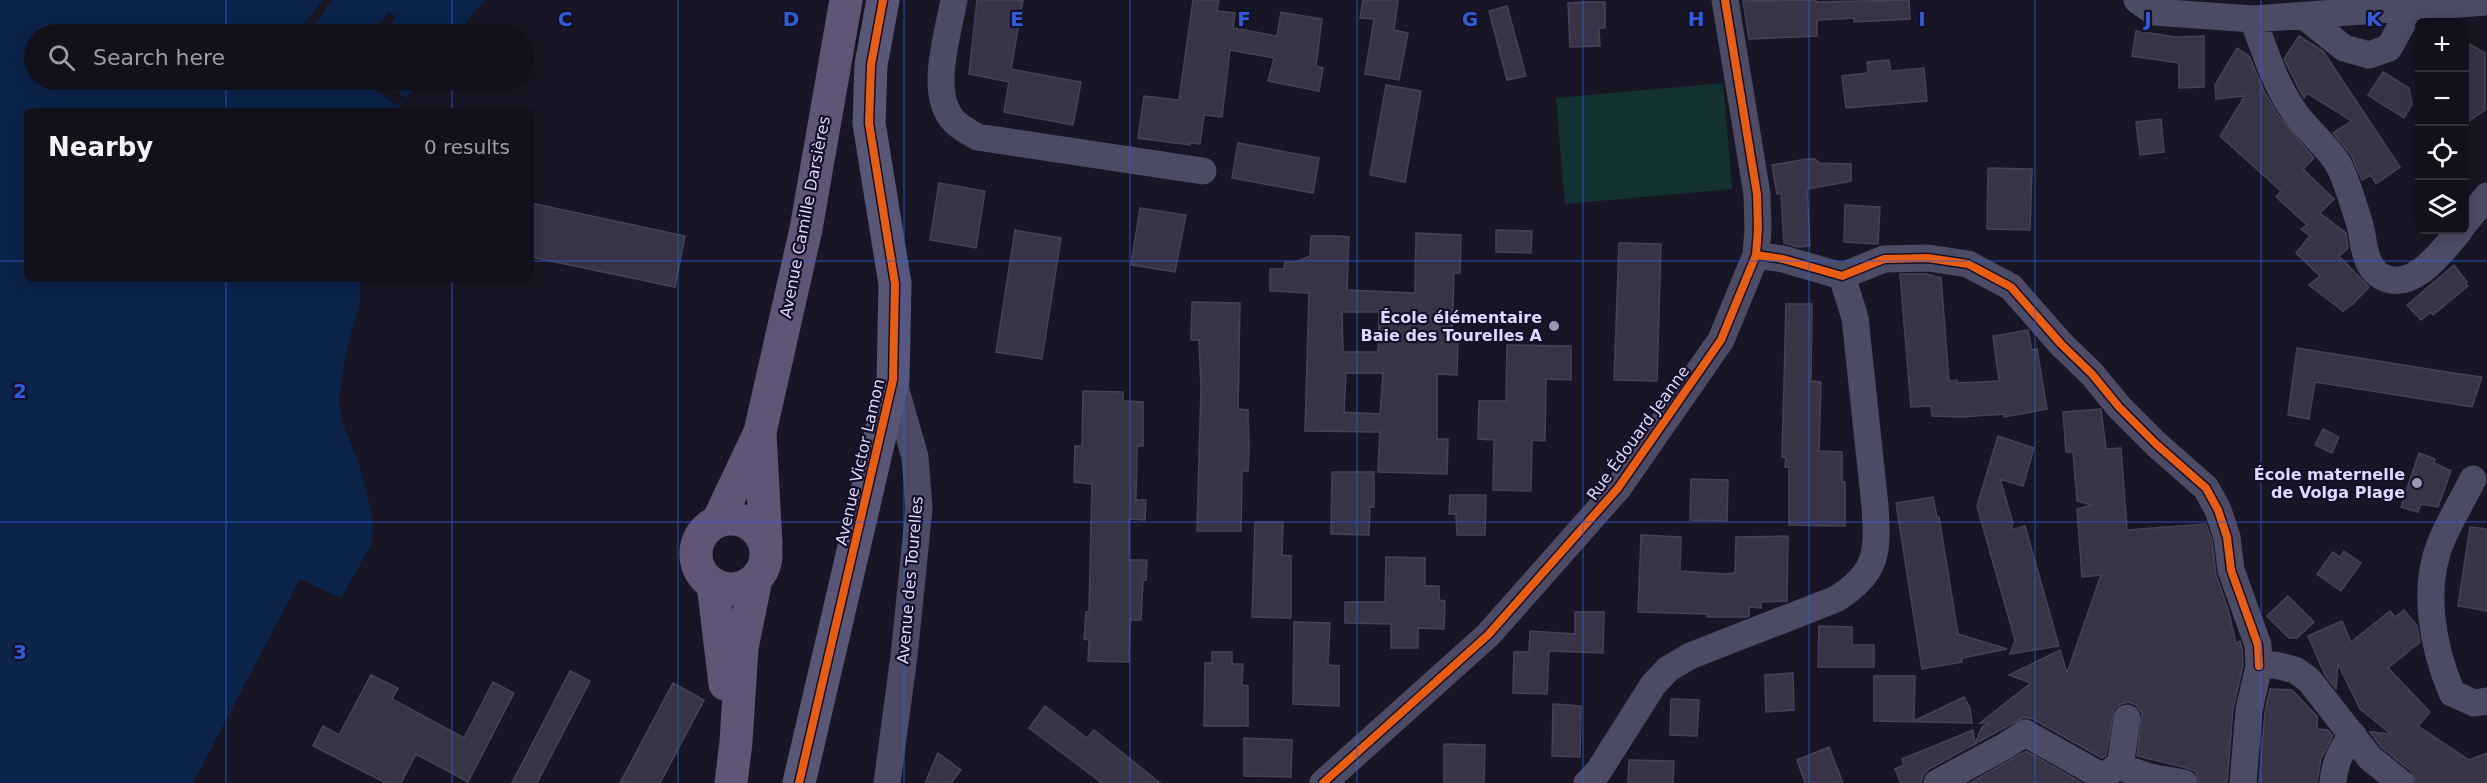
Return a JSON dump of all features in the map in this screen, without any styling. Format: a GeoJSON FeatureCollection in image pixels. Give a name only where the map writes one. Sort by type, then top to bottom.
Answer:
{"type":"FeatureCollection","features":[{"type":"Feature","properties":{"kind":"main road","name":"Avenue Camille Darsières"},"geometry":{"type":"LineString","coordinates":[[718,521],[760,432],[806,229],[846,0]]}},
{"type":"Feature","properties":{"kind":"main road","name":"Avenue Camille Darsières"},"geometry":{"type":"LineString","coordinates":[[760,432],[766,544]]}},
{"type":"Feature","properties":{"kind":"main road"},"geometry":{"type":"LineString","coordinates":[[729,518],[752,525],[761,534],[766,544],[763,568],[756,579],[747,586],[724,589],[704,577],[698,568],[696,549],[703,532],[718,521],[729,518]]}},
{"type":"Feature","properties":{"kind":"main road"},"geometry":{"type":"LineString","coordinates":[[730,783],[736,742],[742,648],[756,579]]}},
{"type":"Feature","properties":{"kind":"main road"},"geometry":{"type":"LineString","coordinates":[[713,584],[725,689],[725,737],[718,783]]}},
{"type":"Feature","properties":{"kind":"street","name":"Avenue Victor Lamon"},"geometry":{"type":"LineString","coordinates":[[799,783],[893,380],[895,284],[869,123],[871,65],[883,0]]}},
{"type":"Feature","properties":{"kind":"street"},"geometry":{"type":"LineString","coordinates":[[954,0],[941,80],[942,98],[954,121],[977,137],[1203,171]]}},
{"type":"Feature","properties":{"kind":"street","name":"Rue Édouard Jeanne"},"geometry":{"type":"LineString","coordinates":[[1323,783],[1488,635],[1618,488],[1721,340],[1756,255],[1758,229],[1757,194],[1725,0]]}},
{"type":"Feature","properties":{"kind":"street"},"geometry":{"type":"LineString","coordinates":[[2137,0],[2154,12],[2253,19],[2487,2]]}},
{"type":"Feature","properties":{"kind":"street"},"geometry":{"type":"LineString","coordinates":[[2304,16],[2344,48],[2369,55],[2389,48],[2411,8]]}},
{"type":"Feature","properties":{"kind":"street"},"geometry":{"type":"LineString","coordinates":[[2253,19],[2272,71],[2291,107],[2338,165],[2360,225],[2365,255],[2379,275],[2392,279],[2408,279],[2432,263],[2457,234]]}},
{"type":"Feature","properties":{"kind":"street"},"geometry":{"type":"LineString","coordinates":[[2469,218],[2487,196]]}},
{"type":"Feature","properties":{"kind":"street"},"geometry":{"type":"LineString","coordinates":[[1756,255],[1783,259],[1842,276],[1884,259],[1928,258],[1968,264],[2011,287],[2061,344],[2092,374],[2119,407],[2156,444],[2206,488],[2218,510],[2227,537],[2231,570],[2258,645],[2259,666],[2249,710],[2243,783]]}},
{"type":"Feature","properties":{"kind":"street"},"geometry":{"type":"LineString","coordinates":[[1587,783],[1598,772],[1653,685],[1668,669],[1690,656],[1836,599],[1855,587],[1868,573],[1876,529],[1875,506],[1855,318],[1842,276]]}},
{"type":"Feature","properties":{"kind":"street","name":"Avenue des Tourelles"},"geometry":{"type":"LineString","coordinates":[[887,783],[904,656],[919,509],[915,457],[893,380]]}},
{"type":"Feature","properties":{"kind":"street"},"geometry":{"type":"LineString","coordinates":[[2473,479],[2443,536],[2435,557],[2430,596],[2442,668],[2452,693],[2474,703],[2487,701]]}},
{"type":"Feature","properties":{"kind":"street"},"geometry":{"type":"LineString","coordinates":[[2259,666],[2275,665],[2295,670],[2309,680],[2370,758],[2401,783]]}},
{"type":"Feature","properties":{"kind":"street"},"geometry":{"type":"LineString","coordinates":[[2101,774],[2127,718]]}},
{"type":"Feature","properties":{"kind":"street"},"geometry":{"type":"LineString","coordinates":[[1937,783],[2025,733],[2101,774],[2150,777],[2184,783]]}},
{"type":"Feature","properties":{"kind":"street"},"geometry":{"type":"LineString","coordinates":[[2333,783],[2337,761],[2353,735]]}},
{"type":"Feature","properties":{"kind":"green space"},"geometry":{"type":"Polygon","coordinates":[[[1723,83],[1732,189],[1565,204],[1556,98],[1723,83]]]}},
{"type":"Feature","properties":{"kind":"water"},"geometry":{"type":"Polygon","coordinates":[[[0,0],[485,0],[465,24],[24,24],[24,90],[412,90],[398,108],[24,108],[24,282],[361,282],[360,302],[346,351],[339,400],[342,422],[358,461],[371,510],[373,529],[371,545],[341,598],[300,579],[193,783],[0,783],[0,0]]]}},
{"type":"Feature","properties":{"kind":"pier"},"geometry":{"type":"Polygon","coordinates":[[[323,0],[333,0],[315,24],[304,24],[323,0]]]}},
{"type":"Feature","properties":{"kind":"pier"},"geometry":{"type":"Polygon","coordinates":[[[389,12],[396,17],[391,24],[379,24],[389,12]]]}},
{"type":"Feature","properties":{"kind":"pier"},"geometry":{"type":"Polygon","coordinates":[[[376,90],[396,90],[405,97],[397,106],[376,90]]]}},
{"type":"Feature","properties":{"kind":"building"},"geometry":{"type":"Polygon","coordinates":[[[977,0],[1023,0],[1011,69],[1081,82],[1073,125],[1004,112],[1009,82],[969,74],[977,0]]]}},
{"type":"Feature","properties":{"kind":"building"},"geometry":{"type":"Polygon","coordinates":[[[1193,0],[1219,0],[1217,11],[1235,13],[1233,28],[1277,36],[1281,12],[1322,19],[1316,66],[1323,68],[1319,91],[1268,81],[1274,58],[1230,50],[1222,117],[1204,115],[1200,144],[1190,143],[1190,145],[1138,138],[1144,96],[1179,100],[1193,0]]]}},
{"type":"Feature","properties":{"kind":"building"},"geometry":{"type":"Polygon","coordinates":[[[1363,0],[1398,0],[1394,30],[1408,33],[1399,80],[1365,74],[1374,19],[1360,18],[1363,0]]]}},
{"type":"Feature","properties":{"kind":"building"},"geometry":{"type":"Polygon","coordinates":[[[1816,0],[1816,2],[1909,0],[1910,19],[1854,22],[1854,18],[1817,20],[1817,36],[1749,39],[1743,1],[1816,0]]]}},
{"type":"Feature","properties":{"kind":"building"},"geometry":{"type":"Polygon","coordinates":[[[1605,2],[1605,28],[1599,28],[1600,46],[1570,47],[1568,3],[1605,2]]]}},
{"type":"Feature","properties":{"kind":"building"},"geometry":{"type":"Polygon","coordinates":[[[1507,6],[1526,76],[1507,80],[1489,11],[1507,6]]]}},
{"type":"Feature","properties":{"kind":"building"},"geometry":{"type":"Polygon","coordinates":[[[2136,31],[2176,37],[2204,36],[2204,87],[2179,88],[2179,63],[2132,56],[2136,31]]]}},
{"type":"Feature","properties":{"kind":"building"},"geometry":{"type":"Polygon","coordinates":[[[2299,36],[2323,51],[2400,167],[2376,184],[2371,175],[2362,180],[2351,155],[2333,133],[2352,121],[2307,93],[2304,98],[2299,89],[2284,59],[2299,36]]]}},
{"type":"Feature","properties":{"kind":"building"},"geometry":{"type":"Polygon","coordinates":[[[2469,44],[2485,53],[2485,110],[2469,121],[2469,44]]]}},
{"type":"Feature","properties":{"kind":"building"},"geometry":{"type":"Polygon","coordinates":[[[2237,48],[2249,56],[2265,93],[2278,115],[2314,158],[2303,169],[2334,199],[2320,213],[2346,233],[2348,248],[2339,256],[2369,287],[2343,311],[2309,285],[2320,276],[2296,253],[2310,236],[2301,229],[2307,225],[2276,197],[2281,191],[2220,136],[2245,96],[2216,99],[2215,85],[2237,48]]]}},
{"type":"Feature","properties":{"kind":"building"},"geometry":{"type":"Polygon","coordinates":[[[1889,60],[1891,71],[1924,68],[1927,101],[1846,108],[1842,76],[1868,73],[1867,62],[1889,60]]]}},
{"type":"Feature","properties":{"kind":"building"},"geometry":{"type":"Polygon","coordinates":[[[2383,72],[2409,88],[2412,104],[2404,118],[2368,95],[2383,72]]]}},
{"type":"Feature","properties":{"kind":"building"},"geometry":{"type":"Polygon","coordinates":[[[1386,85],[1421,91],[1405,182],[1370,175],[1386,85]]]}},
{"type":"Feature","properties":{"kind":"building"},"geometry":{"type":"Polygon","coordinates":[[[2161,119],[2164,152],[2140,155],[2136,122],[2161,119]]]}},
{"type":"Feature","properties":{"kind":"building"},"geometry":{"type":"Polygon","coordinates":[[[1238,143],[1319,158],[1313,193],[1232,178],[1238,143]]]}},
{"type":"Feature","properties":{"kind":"building"},"geometry":{"type":"Polygon","coordinates":[[[1815,159],[1819,163],[1851,164],[1851,181],[1807,189],[1810,246],[1798,247],[1784,243],[1781,193],[1777,194],[1772,165],[1815,159]]]}},
{"type":"Feature","properties":{"kind":"building"},"geometry":{"type":"Polygon","coordinates":[[[1988,168],[2032,169],[2030,230],[1987,229],[1988,168]]]}},
{"type":"Feature","properties":{"kind":"building"},"geometry":{"type":"Polygon","coordinates":[[[939,183],[985,191],[976,248],[930,240],[939,183]]]}},
{"type":"Feature","properties":{"kind":"building"},"geometry":{"type":"Polygon","coordinates":[[[534,204],[685,236],[675,287],[534,258],[534,204]]]}},
{"type":"Feature","properties":{"kind":"building"},"geometry":{"type":"Polygon","coordinates":[[[1845,205],[1880,207],[1878,244],[1844,242],[1845,205]]]}},
{"type":"Feature","properties":{"kind":"building"},"geometry":{"type":"Polygon","coordinates":[[[1140,208],[1186,215],[1175,272],[1131,265],[1140,208]]]}},
{"type":"Feature","properties":{"kind":"building"},"geometry":{"type":"Polygon","coordinates":[[[1015,230],[1061,238],[1042,359],[996,352],[1015,230]]]}},
{"type":"Feature","properties":{"kind":"building"},"geometry":{"type":"Polygon","coordinates":[[[1496,230],[1532,231],[1531,253],[1496,252],[1496,230]]]}},
{"type":"Feature","properties":{"kind":"building"},"geometry":{"type":"Polygon","coordinates":[[[1416,233],[1461,235],[1460,273],[1454,273],[1452,336],[1458,336],[1457,375],[1437,374],[1437,439],[1448,439],[1447,474],[1378,472],[1380,432],[1305,431],[1309,293],[1270,291],[1270,269],[1284,269],[1285,262],[1296,262],[1310,256],[1311,236],[1349,237],[1347,290],[1415,293],[1416,233]],[[1342,312],[1343,352],[1378,352],[1379,312],[1342,312]],[[1346,373],[1344,412],[1380,414],[1383,373],[1346,373]]]}},
{"type":"Feature","properties":{"kind":"building"},"geometry":{"type":"Polygon","coordinates":[[[1619,243],[1661,244],[1657,381],[1614,380],[1619,243]]]}},
{"type":"Feature","properties":{"kind":"building"},"geometry":{"type":"Polygon","coordinates":[[[2454,265],[2468,286],[2433,315],[2431,312],[2421,320],[2407,305],[2454,265]]]}},
{"type":"Feature","properties":{"kind":"building"},"geometry":{"type":"Polygon","coordinates":[[[1900,274],[1927,274],[1941,278],[1949,381],[1957,380],[1957,383],[1999,381],[1993,336],[2028,330],[2032,350],[2037,349],[2047,409],[2004,417],[2005,414],[1961,417],[1932,416],[1931,406],[1911,407],[1900,274]]]}},
{"type":"Feature","properties":{"kind":"building"},"geometry":{"type":"Polygon","coordinates":[[[1192,302],[1240,303],[1238,409],[1248,410],[1249,450],[1248,471],[1242,471],[1241,531],[1197,531],[1201,388],[1199,340],[1191,340],[1192,302]]]}},
{"type":"Feature","properties":{"kind":"building"},"geometry":{"type":"Polygon","coordinates":[[[1786,304],[1812,304],[1811,381],[1821,382],[1819,451],[1842,452],[1845,526],[1789,525],[1789,467],[1785,467],[1786,458],[1782,457],[1786,304]]]}},
{"type":"Feature","properties":{"kind":"building"},"geometry":{"type":"Polygon","coordinates":[[[1507,345],[1571,346],[1571,380],[1546,379],[1545,441],[1532,440],[1531,491],[1493,490],[1494,440],[1478,439],[1479,401],[1506,401],[1507,345]]]}},
{"type":"Feature","properties":{"kind":"building"},"geometry":{"type":"Polygon","coordinates":[[[2297,348],[2482,377],[2472,407],[2315,382],[2309,419],[2288,415],[2297,348]]]}},
{"type":"Feature","properties":{"kind":"building"},"geometry":{"type":"Polygon","coordinates":[[[1083,391],[1123,392],[1123,401],[1143,402],[1143,446],[1137,446],[1136,500],[1146,500],[1145,520],[1129,519],[1129,560],[1147,560],[1146,580],[1143,580],[1141,620],[1130,620],[1129,662],[1088,661],[1089,640],[1084,639],[1086,612],[1089,612],[1092,484],[1074,482],[1075,446],[1082,446],[1083,391]]]}},
{"type":"Feature","properties":{"kind":"building"},"geometry":{"type":"Polygon","coordinates":[[[2101,409],[2106,449],[2121,448],[2127,530],[2206,524],[2212,540],[2216,575],[2228,609],[2236,644],[2240,641],[2242,648],[2243,665],[2233,709],[2227,783],[2199,783],[2195,771],[2137,756],[2142,713],[2136,705],[2129,702],[2114,709],[2106,755],[2102,758],[2033,719],[2024,717],[1975,744],[1982,727],[1990,723],[1980,723],[2031,683],[2009,675],[2060,650],[2067,673],[2101,575],[2082,577],[2077,509],[2092,505],[2077,501],[2073,452],[2066,452],[2063,412],[2101,409]]]}},
{"type":"Feature","properties":{"kind":"building"},"geometry":{"type":"Polygon","coordinates":[[[2323,429],[2339,437],[2332,453],[2315,445],[2323,429]]]}},
{"type":"Feature","properties":{"kind":"building"},"geometry":{"type":"Polygon","coordinates":[[[1998,436],[2034,448],[2023,486],[2000,479],[2013,523],[2011,530],[2025,526],[2059,646],[2010,654],[2015,640],[1977,506],[1998,436]]]}},
{"type":"Feature","properties":{"kind":"building"},"geometry":{"type":"Polygon","coordinates":[[[2419,453],[2435,459],[2434,463],[2451,471],[2438,507],[2421,504],[2418,512],[2401,507],[2419,453]]]}},
{"type":"Feature","properties":{"kind":"building"},"geometry":{"type":"Polygon","coordinates":[[[1332,472],[1374,472],[1374,507],[1370,507],[1369,535],[1331,534],[1332,472]]]}},
{"type":"Feature","properties":{"kind":"building"},"geometry":{"type":"Polygon","coordinates":[[[1691,479],[1728,480],[1727,521],[1690,520],[1691,479]]]}},
{"type":"Feature","properties":{"kind":"building"},"geometry":{"type":"Polygon","coordinates":[[[1450,495],[1486,495],[1485,535],[1457,535],[1456,514],[1449,514],[1450,495]]]}},
{"type":"Feature","properties":{"kind":"building"},"geometry":{"type":"Polygon","coordinates":[[[1933,497],[1937,517],[1939,517],[1958,634],[2007,649],[1962,658],[1962,662],[1922,669],[1896,503],[1933,497]]]}},
{"type":"Feature","properties":{"kind":"building"},"geometry":{"type":"Polygon","coordinates":[[[1255,522],[1283,522],[1282,555],[1291,556],[1291,618],[1252,617],[1255,522]]]}},
{"type":"Feature","properties":{"kind":"building"},"geometry":{"type":"Polygon","coordinates":[[[2470,527],[2487,529],[2487,611],[2458,606],[2470,527]]]}},
{"type":"Feature","properties":{"kind":"building"},"geometry":{"type":"Polygon","coordinates":[[[1641,535],[1681,537],[1680,571],[1724,574],[1735,573],[1736,537],[1788,536],[1787,601],[1761,602],[1761,608],[1749,607],[1749,616],[1746,617],[1707,617],[1707,614],[1638,612],[1641,535]]]}},
{"type":"Feature","properties":{"kind":"building"},"geometry":{"type":"Polygon","coordinates":[[[2344,551],[2361,563],[2341,591],[2317,574],[2333,552],[2340,557],[2344,551]]]}},
{"type":"Feature","properties":{"kind":"building"},"geometry":{"type":"Polygon","coordinates":[[[1386,557],[1425,558],[1425,586],[1439,586],[1439,600],[1445,601],[1444,629],[1418,628],[1418,648],[1391,648],[1391,624],[1345,623],[1345,602],[1385,602],[1386,557]]]}},
{"type":"Feature","properties":{"kind":"building"},"geometry":{"type":"Polygon","coordinates":[[[2288,596],[2314,622],[2297,638],[2289,638],[2267,616],[2288,596]]]}},
{"type":"Feature","properties":{"kind":"building"},"geometry":{"type":"Polygon","coordinates":[[[2404,610],[2417,626],[2420,642],[2388,668],[2430,712],[2418,726],[2469,760],[2487,753],[2487,783],[2416,783],[2411,771],[2381,747],[2370,732],[2391,734],[2360,709],[2338,664],[2336,689],[2325,675],[2308,636],[2342,621],[2351,642],[2390,611],[2395,617],[2404,610]]]}},
{"type":"Feature","properties":{"kind":"building"},"geometry":{"type":"Polygon","coordinates":[[[1575,612],[1604,612],[1603,653],[1549,651],[1547,694],[1513,693],[1514,652],[1529,652],[1530,631],[1575,634],[1575,612]]]}},
{"type":"Feature","properties":{"kind":"building"},"geometry":{"type":"Polygon","coordinates":[[[1294,622],[1330,623],[1328,665],[1339,666],[1339,706],[1293,704],[1294,622]]]}},
{"type":"Feature","properties":{"kind":"building"},"geometry":{"type":"Polygon","coordinates":[[[1819,626],[1852,627],[1852,645],[1874,645],[1874,667],[1818,667],[1819,626]]]}},
{"type":"Feature","properties":{"kind":"building"},"geometry":{"type":"Polygon","coordinates":[[[1212,652],[1232,652],[1232,664],[1243,664],[1242,685],[1248,686],[1248,726],[1204,726],[1205,663],[1212,663],[1212,652]]]}},
{"type":"Feature","properties":{"kind":"building"},"geometry":{"type":"Polygon","coordinates":[[[570,671],[590,681],[537,783],[512,783],[570,671]]]}},
{"type":"Feature","properties":{"kind":"building"},"geometry":{"type":"Polygon","coordinates":[[[1793,673],[1794,710],[1766,712],[1765,675],[1793,673]]]}},
{"type":"Feature","properties":{"kind":"building"},"geometry":{"type":"Polygon","coordinates":[[[371,675],[398,688],[392,699],[464,738],[493,682],[514,693],[468,782],[416,754],[401,783],[386,783],[313,746],[323,726],[339,735],[371,675]]]}},
{"type":"Feature","properties":{"kind":"building"},"geometry":{"type":"Polygon","coordinates":[[[1874,676],[1915,676],[1914,721],[1964,697],[1970,708],[1972,723],[1874,721],[1874,676]]]}},
{"type":"Feature","properties":{"kind":"building"},"geometry":{"type":"Polygon","coordinates":[[[673,683],[704,700],[660,783],[620,783],[673,683]]]}},
{"type":"Feature","properties":{"kind":"building"},"geometry":{"type":"Polygon","coordinates":[[[2270,689],[2292,690],[2317,716],[2317,729],[2328,730],[2333,736],[2321,759],[2317,783],[2259,783],[2265,712],[2270,689]]]}},
{"type":"Feature","properties":{"kind":"building"},"geometry":{"type":"Polygon","coordinates":[[[1671,699],[1699,700],[1697,736],[1670,735],[1671,699]]]}},
{"type":"Feature","properties":{"kind":"building"},"geometry":{"type":"Polygon","coordinates":[[[1553,704],[1581,706],[1580,757],[1552,756],[1553,704]]]}},
{"type":"Feature","properties":{"kind":"building"},"geometry":{"type":"Polygon","coordinates":[[[1045,706],[1087,738],[1094,730],[1160,783],[1102,783],[1029,728],[1045,706]]]}},
{"type":"Feature","properties":{"kind":"building"},"geometry":{"type":"Polygon","coordinates":[[[1973,730],[1975,744],[1929,769],[1923,775],[1921,783],[1901,783],[1895,769],[1904,765],[1902,759],[1973,730]]]}},
{"type":"Feature","properties":{"kind":"building"},"geometry":{"type":"Polygon","coordinates":[[[1244,738],[1292,740],[1291,777],[1244,776],[1244,738]]]}},
{"type":"Feature","properties":{"kind":"building"},"geometry":{"type":"Polygon","coordinates":[[[1444,744],[1485,745],[1484,783],[1444,783],[1444,744]]]}},
{"type":"Feature","properties":{"kind":"building"},"geometry":{"type":"Polygon","coordinates":[[[1829,747],[1843,783],[1805,783],[1797,760],[1829,747]]]}},
{"type":"Feature","properties":{"kind":"building"},"geometry":{"type":"Polygon","coordinates":[[[2026,751],[2082,783],[1970,783],[2026,751]]]}},
{"type":"Feature","properties":{"kind":"building"},"geometry":{"type":"Polygon","coordinates":[[[938,753],[961,770],[951,783],[925,783],[938,753]]]}},
{"type":"Feature","properties":{"kind":"building"},"geometry":{"type":"Polygon","coordinates":[[[1629,760],[1674,761],[1673,783],[1628,783],[1629,760]]]}},
{"type":"Feature","properties":{"kind":"cycle path"},"geometry":{"type":"LineString","coordinates":[[799,783],[893,380],[895,284],[869,123],[871,65],[883,0]]}},
{"type":"Feature","properties":{"kind":"cycle path"},"geometry":{"type":"LineString","coordinates":[[1323,783],[1488,635],[1618,488],[1721,340],[1756,255],[1758,229],[1757,194],[1725,0]]}},
{"type":"Feature","properties":{"kind":"cycle path"},"geometry":{"type":"LineString","coordinates":[[1756,255],[1783,259],[1842,276],[1884,259],[1928,258],[1968,264],[2011,287],[2061,344],[2092,374],[2119,407],[2156,444],[2206,488],[2218,510],[2227,537],[2231,570],[2258,645],[2259,666]]}},
{"type":"Feature","properties":{"kind":"place","name":"École élémentaire Baie des Tourelles A"},"geometry":{"type":"Point","coordinates":[1554,326]}},
{"type":"Feature","properties":{"kind":"place","name":"École maternelle de Volga Plage"},"geometry":{"type":"Point","coordinates":[2417,483]}}]}
